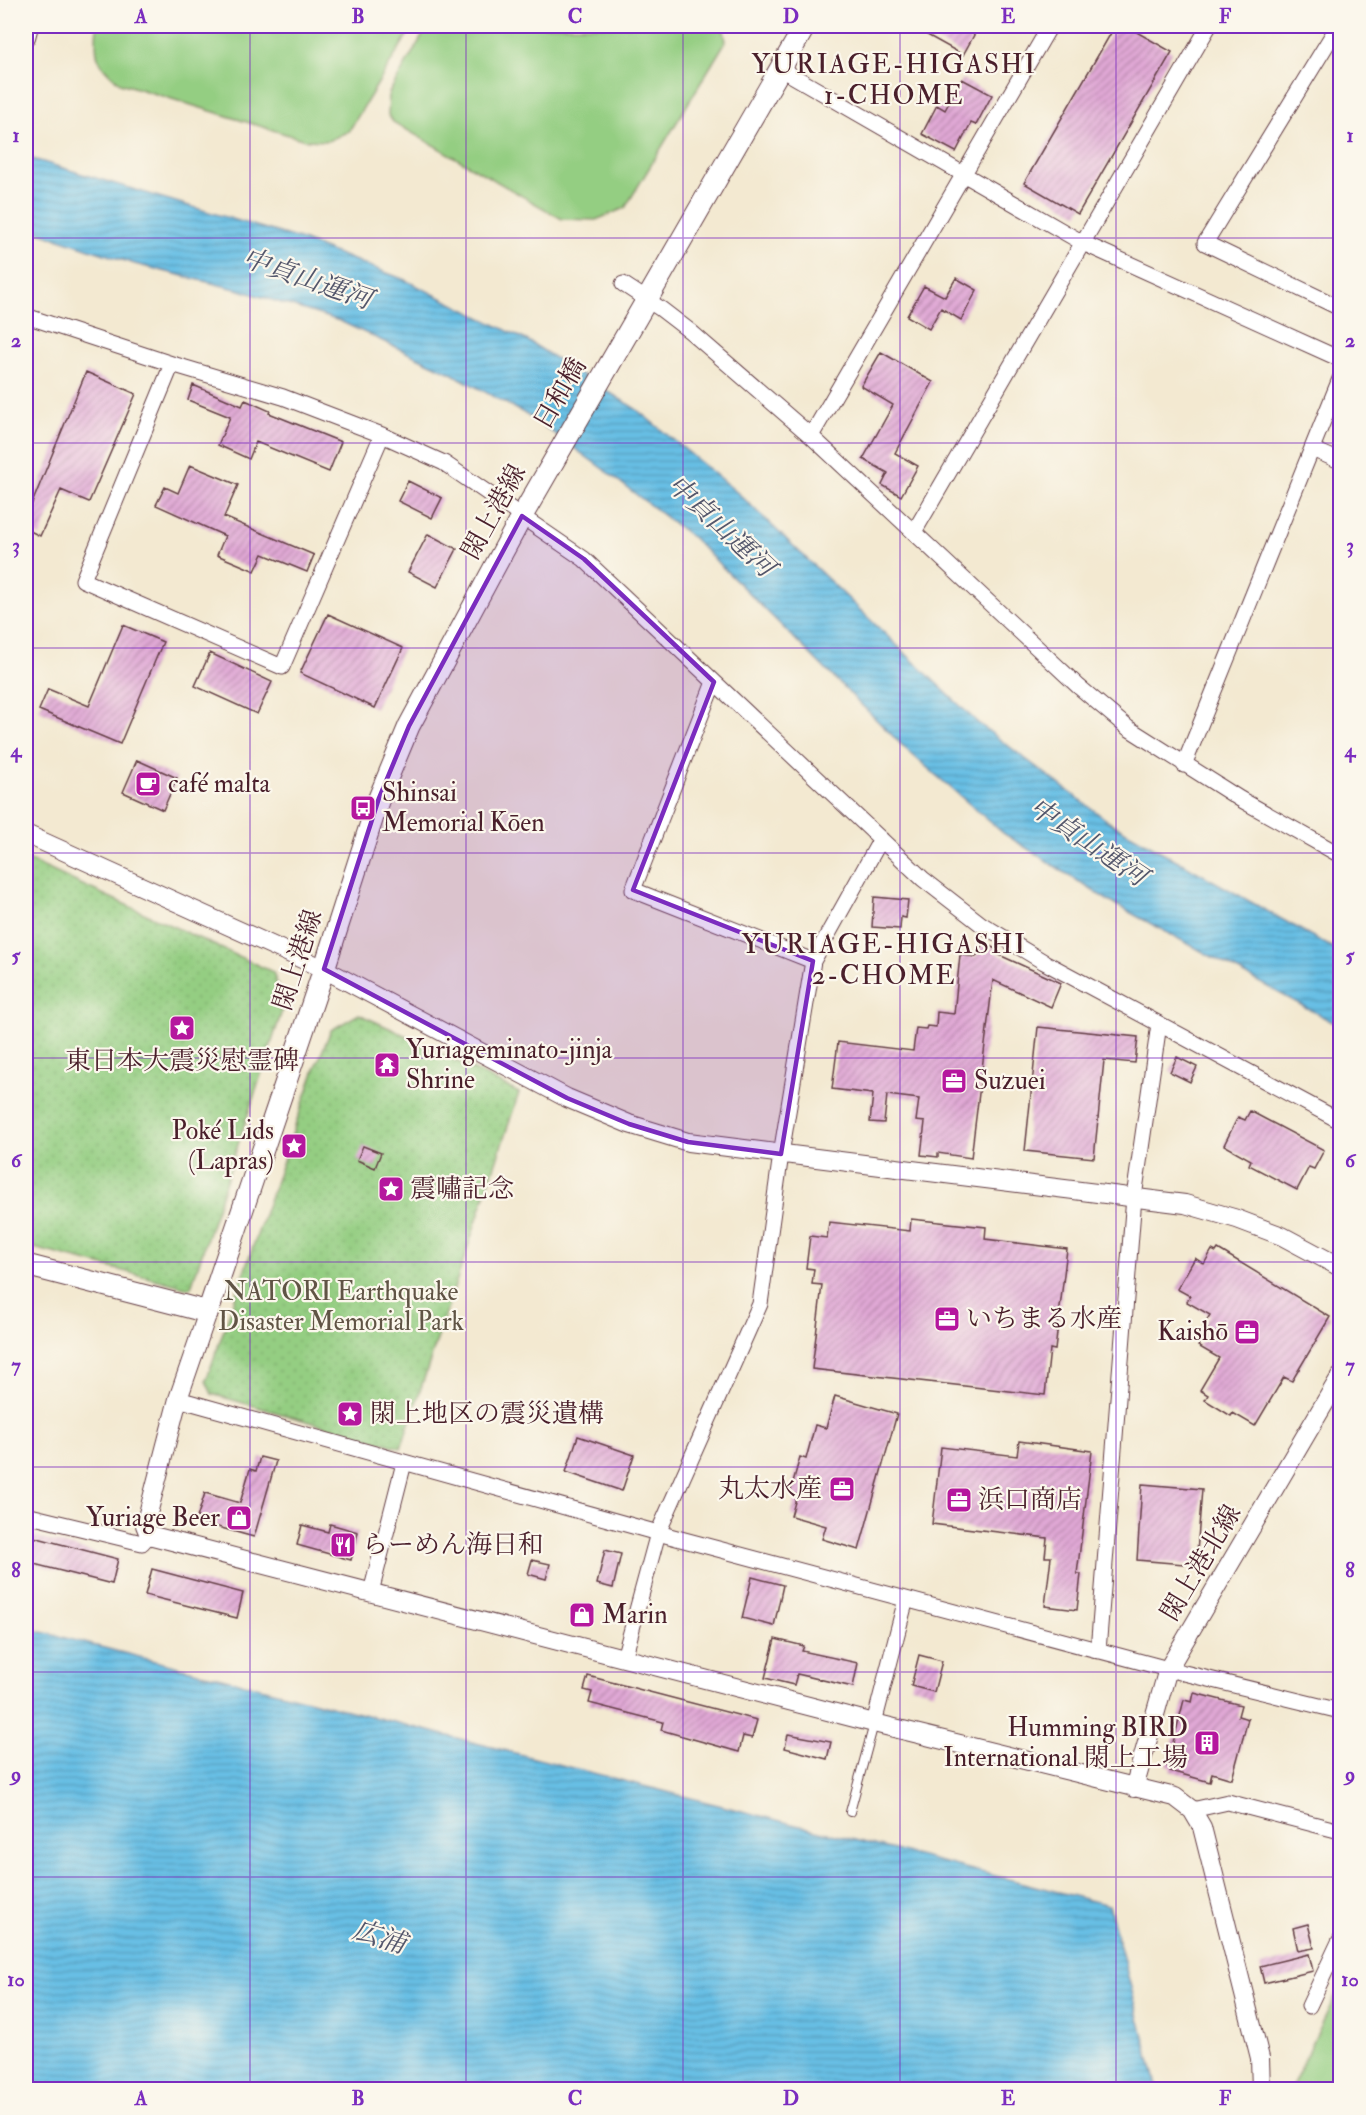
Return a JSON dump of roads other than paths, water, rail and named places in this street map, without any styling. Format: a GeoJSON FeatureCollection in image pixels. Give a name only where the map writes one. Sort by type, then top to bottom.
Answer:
{"type":"FeatureCollection","features":[{"type":"Feature","properties":{"kind":"main road"},"geometry":{"type":"LineString","coordinates":[[645,300],[805,26]]}},
{"type":"Feature","properties":{"kind":"main road","name":"日和橋"},"geometry":{"type":"LineString","coordinates":[[549,468],[645,300]]}},
{"type":"Feature","properties":{"kind":"main road","name":"閖上港線"},"geometry":{"type":"LineString","coordinates":[[208,1312],[379,798],[409,726],[549,468]]}},
{"type":"Feature","properties":{"kind":"main road"},"geometry":{"type":"LineString","coordinates":[[26,1265],[208,1312]]}},
{"type":"Feature","properties":{"kind":"street"},"geometry":{"type":"LineString","coordinates":[[26,37],[29,26]]}},
{"type":"Feature","properties":{"kind":"street"},"geometry":{"type":"LineString","coordinates":[[811,436],[1050,26]]}},
{"type":"Feature","properties":{"kind":"street"},"geometry":{"type":"LineString","coordinates":[[914,532],[1209,26]]}},
{"type":"Feature","properties":{"kind":"street"},"geometry":{"type":"LineString","coordinates":[[1338,26],[1204,243],[1341,308]]}},
{"type":"Feature","properties":{"kind":"street"},"geometry":{"type":"LineString","coordinates":[[781,69],[1083,243],[1341,359]]}},
{"type":"Feature","properties":{"kind":"street"},"geometry":{"type":"LineString","coordinates":[[623,284],[691,332],[811,436],[1078,686],[1128,728],[1240,800],[1341,855]]}},
{"type":"Feature","properties":{"kind":"street"},"geometry":{"type":"LineString","coordinates":[[26,316],[172,364],[283,397],[382,435],[444,463],[584,559],[923,879],[981,924],[1044,962],[1341,1121]]}},
{"type":"Feature","properties":{"kind":"street"},"geometry":{"type":"LineString","coordinates":[[172,364],[83,580],[282,667],[382,435]]}},
{"type":"Feature","properties":{"kind":"street"},"geometry":{"type":"LineString","coordinates":[[1184,765],[1341,379]]}},
{"type":"Feature","properties":{"kind":"street"},"geometry":{"type":"LineString","coordinates":[[1312,449],[1341,461]]}},
{"type":"Feature","properties":{"kind":"street"},"geometry":{"type":"LineString","coordinates":[[714,682],[633,890],[813,961]]}},
{"type":"Feature","properties":{"kind":"street"},"geometry":{"type":"LineString","coordinates":[[26,834],[324,969],[567,1098],[629,1124],[688,1142],[1185,1204],[1237,1219],[1282,1236],[1341,1267]]}},
{"type":"Feature","properties":{"kind":"street"},"geometry":{"type":"LineString","coordinates":[[624,1658],[658,1533],[760,1304],[781,1154],[813,961],[880,839]]}},
{"type":"Feature","properties":{"kind":"street"},"geometry":{"type":"LineString","coordinates":[[1098,1650],[1134,1197],[1159,1024]]}},
{"type":"Feature","properties":{"kind":"street"},"geometry":{"type":"LineString","coordinates":[[148,1535],[145,1525],[178,1399],[208,1312]]}},
{"type":"Feature","properties":{"kind":"street","name":"閖上港北線"},"geometry":{"type":"LineString","coordinates":[[1134,1788],[1168,1669],[1341,1377]]}},
{"type":"Feature","properties":{"kind":"street"},"geometry":{"type":"LineString","coordinates":[[178,1399],[658,1533],[1168,1669],[1341,1711]]}},
{"type":"Feature","properties":{"kind":"street"},"geometry":{"type":"LineString","coordinates":[[371,1592],[404,1463]]}},
{"type":"Feature","properties":{"kind":"street"},"geometry":{"type":"LineString","coordinates":[[26,1515],[142,1543],[148,1535]]}},
{"type":"Feature","properties":{"kind":"street"},"geometry":{"type":"LineString","coordinates":[[148,1535],[874,1723],[1176,1797],[1192,1810],[1202,1827],[1260,2058],[1261,2090]]}},
{"type":"Feature","properties":{"kind":"street"},"geometry":{"type":"LineString","coordinates":[[874,1723],[906,1599]]}},
{"type":"Feature","properties":{"kind":"street"},"geometry":{"type":"LineString","coordinates":[[1192,1810],[1228,1802],[1341,1831]]}},
{"type":"Feature","properties":{"kind":"street"},"geometry":{"type":"LineString","coordinates":[[1309,2006],[1341,1940]]}},
{"type":"Feature","properties":{"kind":"lane"},"geometry":{"type":"LineString","coordinates":[[850,1812],[874,1723]]}},
{"type":"Feature","properties":{"kind":"water","name":"中貞山運河"},"geometry":{"type":"Polygon","coordinates":[[[26,157],[299,239],[405,280],[528,341],[636,409],[740,495],[978,723],[1112,824],[1340,952],[1340,1026],[1109,901],[1003,833],[907,750],[693,538],[531,417],[451,373],[340,321],[240,290],[135,264],[26,228],[26,157]]]}},
{"type":"Feature","properties":{"kind":"water","name":"広浦"},"geometry":{"type":"Polygon","coordinates":[[[26,1628],[1109,1905],[1158,2089],[26,2089],[26,1628]]]}},
{"type":"Feature","properties":{"kind":"place","name":"café malta"},"geometry":{"type":"Point","coordinates":[148,784]}},
{"type":"Feature","properties":{"kind":"place","name":"Shinsai Memorial Kōen"},"geometry":{"type":"Point","coordinates":[363,808]}},
{"type":"Feature","properties":{"kind":"place","name":"東日本大震災慰霊碑"},"geometry":{"type":"Point","coordinates":[182,1028]}},
{"type":"Feature","properties":{"kind":"place","name":"Yuriageminato-jinja Shrine"},"geometry":{"type":"Point","coordinates":[387,1065]}},
{"type":"Feature","properties":{"kind":"place","name":"Suzuei"},"geometry":{"type":"Point","coordinates":[954,1081]}},
{"type":"Feature","properties":{"kind":"place","name":"Poké Lids (Lapras)"},"geometry":{"type":"Point","coordinates":[294,1146]}},
{"type":"Feature","properties":{"kind":"place","name":"震嘯記念"},"geometry":{"type":"Point","coordinates":[391,1189]}},
{"type":"Feature","properties":{"kind":"place","name":"いちまる水産"},"geometry":{"type":"Point","coordinates":[947,1319]}},
{"type":"Feature","properties":{"kind":"place","name":"Kaishō"},"geometry":{"type":"Point","coordinates":[1247,1332]}},
{"type":"Feature","properties":{"kind":"place","name":"閖上地区の震災遺構"},"geometry":{"type":"Point","coordinates":[350,1414]}},
{"type":"Feature","properties":{"kind":"place","name":"丸太水産"},"geometry":{"type":"Point","coordinates":[842,1489]}},
{"type":"Feature","properties":{"kind":"place","name":"浜口商店"},"geometry":{"type":"Point","coordinates":[959,1500]}},
{"type":"Feature","properties":{"kind":"place","name":"Yuriage Beer"},"geometry":{"type":"Point","coordinates":[239,1518]}},
{"type":"Feature","properties":{"kind":"place","name":"らーめん海日和"},"geometry":{"type":"Point","coordinates":[343,1545]}},
{"type":"Feature","properties":{"kind":"place","name":"Marin"},"geometry":{"type":"Point","coordinates":[582,1615]}},
{"type":"Feature","properties":{"kind":"place","name":"Humming BIRD International 閖上工場"},"geometry":{"type":"Point","coordinates":[1207,1743]}},
{"type":"Feature","properties":{"kind":"district","name":"YURIAGE-HIGASHI 1-CHOME"},"geometry":{"type":"Point","coordinates":[894,80]}},
{"type":"Feature","properties":{"kind":"district","name":"YURIAGE-HIGASHI 2-CHOME"},"geometry":{"type":"Point","coordinates":[884,960]}},
{"type":"Feature","properties":{"kind":"park label","name":"NATORI Earthquake Disaster Memorial Park"},"geometry":{"type":"Point","coordinates":[341,1307]}}]}
